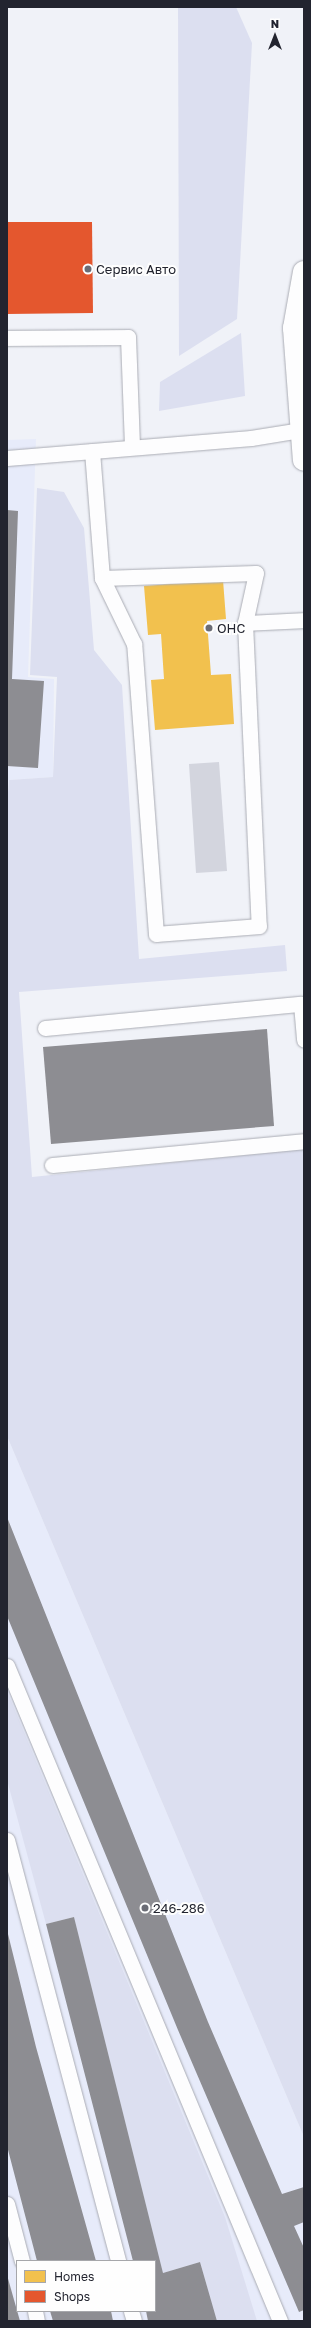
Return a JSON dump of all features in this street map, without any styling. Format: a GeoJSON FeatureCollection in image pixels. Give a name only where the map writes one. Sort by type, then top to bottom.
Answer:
{"type":"FeatureCollection","features":[{"type":"Feature","properties":{"kind":"main road"},"geometry":{"type":"LineString","coordinates":[[304,272],[294,328],[304,460]]}},
{"type":"Feature","properties":{"kind":"lane"},"geometry":{"type":"LineString","coordinates":[[7,338],[128,337],[132,447]]}},
{"type":"Feature","properties":{"kind":"lane"},"geometry":{"type":"LineString","coordinates":[[7,458],[251,438],[302,430]]}},
{"type":"Feature","properties":{"kind":"lane"},"geometry":{"type":"LineString","coordinates":[[92,451],[102,578],[134,644],[156,934],[259,926],[244,623],[256,573],[102,578]]}},
{"type":"Feature","properties":{"kind":"lane"},"geometry":{"type":"LineString","coordinates":[[244,623],[304,620]]}},
{"type":"Feature","properties":{"kind":"lane"},"geometry":{"type":"LineString","coordinates":[[45,1028],[302,1003],[304,1040]]}},
{"type":"Feature","properties":{"kind":"lane"},"geometry":{"type":"LineString","coordinates":[[52,1165],[304,1141]]}},
{"type":"Feature","properties":{"kind":"lane"},"geometry":{"type":"LineString","coordinates":[[7,1666],[280,2321]]}},
{"type":"Feature","properties":{"kind":"lane"},"geometry":{"type":"LineString","coordinates":[[7,1840],[118,2260]]}},
{"type":"Feature","properties":{"kind":"lane"},"geometry":{"type":"LineString","coordinates":[[7,2204],[22,2260]]}},
{"type":"Feature","properties":{"kind":"shaded area"},"geometry":{"type":"Polygon","coordinates":[[[178,7],[236,7],[252,43],[237,319],[179,356],[178,7]]]}},
{"type":"Feature","properties":{"kind":"shaded area"},"geometry":{"type":"Polygon","coordinates":[[[241,333],[245,396],[159,411],[160,382],[241,333]]]}},
{"type":"Feature","properties":{"kind":"shaded area"},"geometry":{"type":"Polygon","coordinates":[[[36,439],[28,677],[54,679],[53,777],[9,780],[7,805],[7,440],[36,439]]]}},
{"type":"Feature","properties":{"kind":"shaded area"},"geometry":{"type":"Polygon","coordinates":[[[37,488],[64,492],[84,528],[94,650],[122,685],[139,959],[285,945],[287,971],[19,992],[32,1177],[304,1149],[304,2137],[7,1436],[7,805],[9,780],[53,777],[57,677],[30,675],[37,488]]]}},
{"type":"Feature","properties":{"kind":"shaded area"},"geometry":{"type":"Polygon","coordinates":[[[7,1436],[304,2137],[304,2321],[7,2321],[7,1436]]]}},
{"type":"Feature","properties":{"kind":"shaded area"},"geometry":{"type":"Polygon","coordinates":[[[7,1691],[225,2217],[257,2321],[217,2321],[200,2262],[163,2273],[74,1917],[46,1924],[7,1780],[7,1691]]]}},
{"type":"Feature","properties":{"kind":"building: Homes"},"geometry":{"type":"Polygon","coordinates":[[[223,580],[226,619],[207,621],[211,675],[231,674],[234,724],[155,730],[151,680],[164,679],[161,634],[148,635],[144,586],[223,580]]]}},
{"type":"Feature","properties":{"kind":"building: Shops"},"geometry":{"type":"Polygon","coordinates":[[[7,222],[92,222],[93,313],[7,314],[7,222]]]}},
{"type":"Feature","properties":{"kind":"building: Industry"},"geometry":{"type":"Polygon","coordinates":[[[7,510],[18,511],[12,679],[44,681],[38,768],[7,766],[7,510]]]}},
{"type":"Feature","properties":{"kind":"building: Industry"},"geometry":{"type":"Polygon","coordinates":[[[267,1029],[274,1126],[51,1144],[43,1047],[267,1029]]]}},
{"type":"Feature","properties":{"kind":"building: Industry","name":"246-286"},"geometry":{"type":"Polygon","coordinates":[[[7,1517],[208,2022],[282,2194],[304,2187],[304,2222],[294,2226],[304,2248],[304,2310],[299,2312],[178,2030],[7,1616],[7,1517]]]}},
{"type":"Feature","properties":{"kind":"building: Industry"},"geometry":{"type":"Polygon","coordinates":[[[74,1917],[163,2273],[200,2262],[217,2321],[148,2321],[146,2312],[156,2312],[156,2260],[133,2260],[46,1924],[74,1917]]]}},
{"type":"Feature","properties":{"kind":"building: Industry"},"geometry":{"type":"Polygon","coordinates":[[[7,1930],[36,2047],[96,2260],[37,2260],[7,2146],[7,1930]]]}},
{"type":"Feature","properties":{"kind":"building: Industry"},"geometry":{"type":"Polygon","coordinates":[[[7,2275],[16,2307],[16,2312],[17,2312],[20,2321],[7,2321],[7,2275]]]}},
{"type":"Feature","properties":{"kind":"building: Industry"},"geometry":{"type":"Polygon","coordinates":[[[50,2312],[111,2312],[113,2321],[53,2321],[50,2312]]]}},
{"type":"Feature","properties":{"kind":"building: Other"},"geometry":{"type":"Polygon","coordinates":[[[219,762],[227,871],[196,873],[189,764],[219,762]]]}},
{"type":"Feature","properties":{"kind":"place","name":"Сервис Авто"},"geometry":{"type":"Point","coordinates":[88,269]}},
{"type":"Feature","properties":{"kind":"place","name":"ОНС"},"geometry":{"type":"Point","coordinates":[209,628]}},
{"type":"Feature","properties":{"kind":"place","name":"246-286"},"geometry":{"type":"Point","coordinates":[145,1908]}}]}
